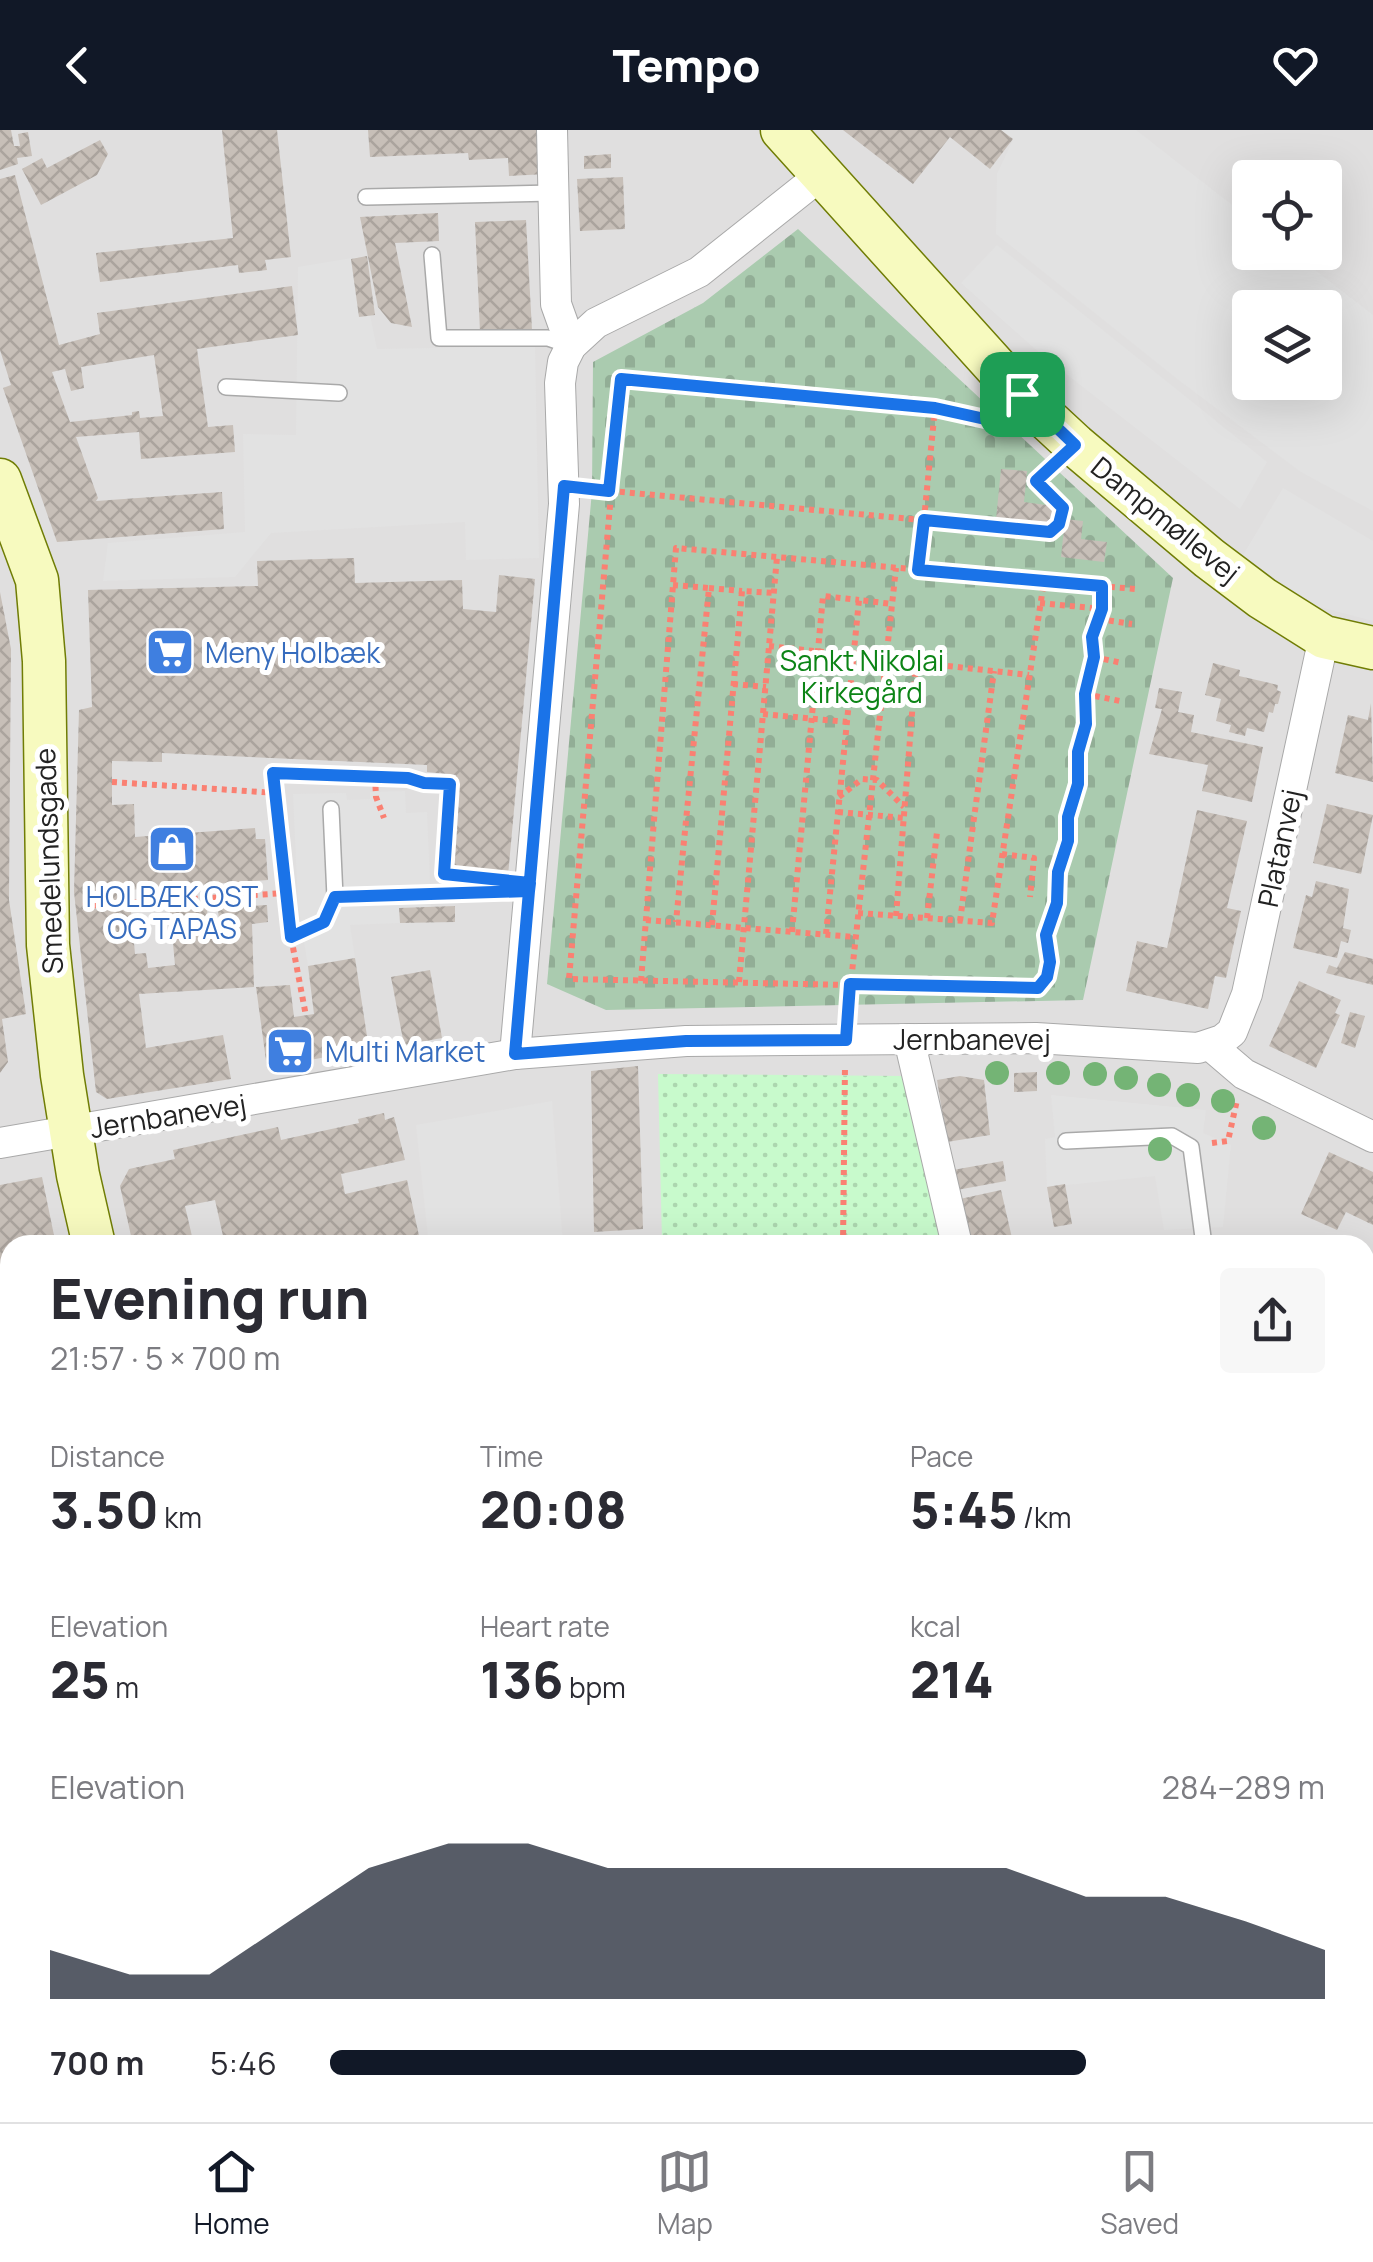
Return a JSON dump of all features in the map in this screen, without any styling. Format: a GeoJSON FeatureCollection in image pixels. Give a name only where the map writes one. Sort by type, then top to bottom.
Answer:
{"type":"FeatureCollection","features":[{"type":"Feature","properties":{"kind":"street"},"geometry":{"type":"LineString","coordinates":[[552,130],[556,304],[571,346]]}},
{"type":"Feature","properties":{"kind":"street","name":"Dampmøllevej"},"geometry":{"type":"LineString","coordinates":[[782,130],[1022,394],[1075,445],[1209,558],[1324,637],[1373,648]]}},
{"type":"Feature","properties":{"kind":"street"},"geometry":{"type":"LineString","coordinates":[[515,1054],[564,486],[560,383],[563,362],[571,346],[596,323],[713,263],[821,176]]}},
{"type":"Feature","properties":{"kind":"street","name":"Smedelundsgade"},"geometry":{"type":"LineString","coordinates":[[0,480],[37,580],[44,661],[46,908],[56,1021],[92,1235]]}},
{"type":"Feature","properties":{"kind":"street","name":"Platanvej"},"geometry":{"type":"LineString","coordinates":[[1210,1045],[1232,1032],[1247,994],[1324,637]]}},
{"type":"Feature","properties":{"kind":"street","name":"Jernbanevej"},"geometry":{"type":"LineString","coordinates":[[0,1142],[515,1054],[686,1041],[1070,1039],[1185,1050],[1210,1045]]}},
{"type":"Feature","properties":{"kind":"street"},"geometry":{"type":"LineString","coordinates":[[909,1040],[955,1235]]}},
{"type":"Feature","properties":{"kind":"street"},"geometry":{"type":"LineString","coordinates":[[1210,1045],[1244,1074],[1373,1137]]}},
{"type":"Feature","properties":{"kind":"lane"},"geometry":{"type":"LineString","coordinates":[[366,197],[553,193]]}},
{"type":"Feature","properties":{"kind":"lane"},"geometry":{"type":"LineString","coordinates":[[432,255],[438,338],[548,338],[571,346]]}},
{"type":"Feature","properties":{"kind":"lane"},"geometry":{"type":"LineString","coordinates":[[226,387],[339,393]]}},
{"type":"Feature","properties":{"kind":"lane"},"geometry":{"type":"LineString","coordinates":[[331,809],[335,897],[529,891]]}},
{"type":"Feature","properties":{"kind":"lane"},"geometry":{"type":"LineString","coordinates":[[1066,1141],[1172,1136],[1191,1147],[1203,1235]]}},
{"type":"Feature","properties":{"kind":"path"},"geometry":{"type":"LineString","coordinates":[[1022,394],[985,419],[935,408],[621,379],[569,980],[1038,988],[1047,977],[1050,962],[1046,935],[1057,903],[1058,872],[1078,784],[1078,752],[1086,724],[1085,694],[1094,657],[1092,637],[1102,609],[1102,586]]}},
{"type":"Feature","properties":{"kind":"path"},"geometry":{"type":"LineString","coordinates":[[918,570],[935,408]]}},
{"type":"Feature","properties":{"kind":"path"},"geometry":{"type":"LineString","coordinates":[[564,486],[1050,532],[1059,524],[1063,508],[1036,481],[1075,445]]}},
{"type":"Feature","properties":{"kind":"path"},"geometry":{"type":"LineString","coordinates":[[641,981],[676,548],[1135,589]]}},
{"type":"Feature","properties":{"kind":"path"},"geometry":{"type":"LineString","coordinates":[[739,982],[778,557]]}},
{"type":"Feature","properties":{"kind":"path"},"geometry":{"type":"LineString","coordinates":[[843,1235],[850,984],[896,568]]}},
{"type":"Feature","properties":{"kind":"path"},"geometry":{"type":"LineString","coordinates":[[858,913],[992,923],[1044,581]]}},
{"type":"Feature","properties":{"kind":"path"},"geometry":{"type":"LineString","coordinates":[[673,585],[774,592]]}},
{"type":"Feature","properties":{"kind":"path"},"geometry":{"type":"LineString","coordinates":[[676,922],[709,588]]}},
{"type":"Feature","properties":{"kind":"path"},"geometry":{"type":"LineString","coordinates":[[712,925],[742,591]]}},
{"type":"Feature","properties":{"kind":"path"},"geometry":{"type":"LineString","coordinates":[[792,932],[823,596],[892,604]]}},
{"type":"Feature","properties":{"kind":"path"},"geometry":{"type":"LineString","coordinates":[[826,934],[858,600]]}},
{"type":"Feature","properties":{"kind":"path"},"geometry":{"type":"LineString","coordinates":[[1040,603],[1102,609]]}},
{"type":"Feature","properties":{"kind":"path"},"geometry":{"type":"LineString","coordinates":[[1099,620],[1132,624]]}},
{"type":"Feature","properties":{"kind":"path"},"geometry":{"type":"LineString","coordinates":[[769,646],[1029,675]]}},
{"type":"Feature","properties":{"kind":"path"},"geometry":{"type":"LineString","coordinates":[[1094,657],[1122,663]]}},
{"type":"Feature","properties":{"kind":"path"},"geometry":{"type":"LineString","coordinates":[[896,916],[916,662]]}},
{"type":"Feature","properties":{"kind":"path"},"geometry":{"type":"LineString","coordinates":[[960,921],[994,672]]}},
{"type":"Feature","properties":{"kind":"path"},"geometry":{"type":"LineString","coordinates":[[734,684],[766,687]]}},
{"type":"Feature","properties":{"kind":"path"},"geometry":{"type":"LineString","coordinates":[[1085,694],[1120,701]]}},
{"type":"Feature","properties":{"kind":"path"},"geometry":{"type":"LineString","coordinates":[[763,714],[846,722]]}},
{"type":"Feature","properties":{"kind":"path"},"geometry":{"type":"LineString","coordinates":[[306,1016],[291,937],[273,773],[375,776],[450,784],[444,874],[461,876]]}},
{"type":"Feature","properties":{"kind":"path"},"geometry":{"type":"LineString","coordinates":[[339,775],[340,789]]}},
{"type":"Feature","properties":{"kind":"path"},"geometry":{"type":"LineString","coordinates":[[375,776],[376,797],[384,818]]}},
{"type":"Feature","properties":{"kind":"path"},"geometry":{"type":"LineString","coordinates":[[839,797],[862,779],[873,780],[883,784],[904,808]]}},
{"type":"Feature","properties":{"kind":"path"},"geometry":{"type":"LineString","coordinates":[[112,782],[276,793]]}},
{"type":"Feature","properties":{"kind":"path"},"geometry":{"type":"LineString","coordinates":[[838,812],[904,818]]}},
{"type":"Feature","properties":{"kind":"path"},"geometry":{"type":"LineString","coordinates":[[927,918],[937,832]]}},
{"type":"Feature","properties":{"kind":"path"},"geometry":{"type":"LineString","coordinates":[[1002,854],[1034,858],[1030,896]]}},
{"type":"Feature","properties":{"kind":"path"},"geometry":{"type":"LineString","coordinates":[[46,908],[286,893]]}},
{"type":"Feature","properties":{"kind":"path"},"geometry":{"type":"LineString","coordinates":[[291,937],[324,922],[335,897]]}},
{"type":"Feature","properties":{"kind":"path"},"geometry":{"type":"LineString","coordinates":[[646,920],[855,938]]}},
{"type":"Feature","properties":{"kind":"path"},"geometry":{"type":"LineString","coordinates":[[1191,1147],[1228,1140],[1244,1074]]}},
{"type":"Feature","properties":{"kind":"shaded area"},"geometry":{"type":"Polygon","coordinates":[[[0,130],[1373,130],[1373,1235],[0,1235],[0,130]]]}},
{"type":"Feature","properties":{"kind":"shaded area"},"geometry":{"type":"Polygon","coordinates":[[[1001,130],[1136,130],[1232,205],[1232,270],[1315,270],[1341,290],[1232,290],[1232,400],[1342,400],[1342,291],[1373,315],[1373,511],[1301,472],[996,234],[997,174],[1013,140],[1001,130]]]}},
{"type":"Feature","properties":{"kind":"shaded area"},"geometry":{"type":"Polygon","coordinates":[[[997,245],[1267,462],[1240,509],[1043,356],[961,283],[997,245]]]}},
{"type":"Feature","properties":{"kind":"shaded area"},"geometry":{"type":"Polygon","coordinates":[[[358,257],[377,349],[535,346],[539,558],[466,560],[465,522],[271,533],[235,577],[103,581],[108,543],[245,532],[243,434],[296,435],[298,267],[358,257]]]}},
{"type":"Feature","properties":{"kind":"shaded area"},"geometry":{"type":"Polygon","coordinates":[[[1283,488],[1373,541],[1373,621],[1316,606],[1242,557],[1283,488]]]}},
{"type":"Feature","properties":{"kind":"shaded area"},"geometry":{"type":"Polygon","coordinates":[[[405,791],[406,813],[427,812],[431,907],[400,908],[400,923],[350,925],[355,958],[308,966],[298,905],[293,794],[346,793],[347,800],[370,799],[370,792],[405,791]]]}},
{"type":"Feature","properties":{"kind":"shaded area"},"geometry":{"type":"Polygon","coordinates":[[[1051,1095],[1206,1110],[1203,1133],[1231,1145],[1223,1227],[1164,1230],[1155,1176],[1047,1187],[1045,1139],[1055,1137],[1051,1095]]]}},
{"type":"Feature","properties":{"kind":"shaded area"},"geometry":{"type":"Polygon","coordinates":[[[552,1101],[562,1235],[428,1235],[416,1125],[552,1101]]]}},
{"type":"Feature","properties":{"kind":"green space","name":"Sankt Nikolai Kirkegård"},"geometry":{"type":"Polygon","coordinates":[[[798,229],[1173,578],[1083,1000],[606,1010],[547,984],[592,491],[593,362],[703,303],[798,229]]]}},
{"type":"Feature","properties":{"kind":"green space"},"geometry":{"type":"Polygon","coordinates":[[[658,1074],[904,1076],[940,1235],[662,1235],[658,1074]]]}},
{"type":"Feature","properties":{"kind":"building"},"geometry":{"type":"Polygon","coordinates":[[[0,130],[11,130],[14,146],[20,146],[18,134],[28,132],[32,156],[17,158],[18,164],[0,170],[0,130]]]}},
{"type":"Feature","properties":{"kind":"building"},"geometry":{"type":"Polygon","coordinates":[[[222,130],[277,130],[291,257],[265,260],[267,270],[239,273],[238,265],[100,282],[96,253],[233,238],[222,130]]]}},
{"type":"Feature","properties":{"kind":"building"},"geometry":{"type":"Polygon","coordinates":[[[368,130],[562,130],[564,173],[509,176],[508,158],[469,160],[468,153],[370,157],[368,130]]]}},
{"type":"Feature","properties":{"kind":"building"},"geometry":{"type":"Polygon","coordinates":[[[843,130],[1001,130],[1013,139],[990,169],[950,137],[913,184],[843,130]]]}},
{"type":"Feature","properties":{"kind":"building"},"geometry":{"type":"Polygon","coordinates":[[[100,140],[108,154],[97,175],[41,205],[22,169],[42,158],[47,168],[100,140]]]}},
{"type":"Feature","properties":{"kind":"building"},"geometry":{"type":"Polygon","coordinates":[[[611,154],[611,168],[584,169],[584,156],[611,154]]]}},
{"type":"Feature","properties":{"kind":"building"},"geometry":{"type":"Polygon","coordinates":[[[15,175],[59,345],[100,334],[97,313],[292,286],[298,335],[197,349],[208,427],[233,425],[235,452],[141,459],[139,432],[76,437],[96,501],[222,492],[224,529],[57,542],[3,388],[11,385],[0,350],[0,179],[15,175]],[[154,355],[81,367],[84,388],[71,391],[65,369],[52,372],[70,422],[139,411],[140,418],[163,416],[154,355]]]}},
{"type":"Feature","properties":{"kind":"building"},"geometry":{"type":"Polygon","coordinates":[[[623,177],[625,229],[580,231],[577,179],[623,177]]]}},
{"type":"Feature","properties":{"kind":"building"},"geometry":{"type":"Polygon","coordinates":[[[438,213],[439,241],[395,243],[412,327],[391,323],[378,307],[360,217],[438,213]]]}},
{"type":"Feature","properties":{"kind":"building"},"geometry":{"type":"Polygon","coordinates":[[[526,220],[532,330],[480,332],[475,222],[526,220]]]}},
{"type":"Feature","properties":{"kind":"building"},"geometry":{"type":"Polygon","coordinates":[[[367,256],[375,315],[359,317],[351,259],[367,256]]]}},
{"type":"Feature","properties":{"kind":"building"},"geometry":{"type":"Polygon","coordinates":[[[1001,469],[1027,471],[1024,502],[1053,506],[1051,525],[996,519],[1001,469]]]}},
{"type":"Feature","properties":{"kind":"building"},"geometry":{"type":"Polygon","coordinates":[[[1065,519],[1083,521],[1081,539],[1107,542],[1104,562],[1061,557],[1065,519]]]}},
{"type":"Feature","properties":{"kind":"building"},"geometry":{"type":"Polygon","coordinates":[[[354,558],[355,583],[462,580],[463,609],[496,612],[499,575],[535,579],[508,876],[447,870],[456,775],[427,772],[427,765],[162,753],[162,762],[112,761],[112,805],[134,804],[135,837],[255,828],[256,839],[265,839],[268,880],[129,890],[135,954],[146,953],[148,968],[175,965],[170,911],[207,908],[208,922],[219,921],[218,908],[267,905],[268,922],[252,924],[254,987],[139,994],[146,1048],[223,1035],[231,1079],[107,1099],[96,1092],[74,892],[79,710],[92,707],[88,590],[258,586],[257,561],[354,558]]]}},
{"type":"Feature","properties":{"kind":"building"},"geometry":{"type":"Polygon","coordinates":[[[0,592],[11,649],[9,900],[26,1014],[2,1019],[8,1062],[0,1073],[0,592]]]}},
{"type":"Feature","properties":{"kind":"building"},"geometry":{"type":"Polygon","coordinates":[[[1213,663],[1240,670],[1239,676],[1278,685],[1278,704],[1273,713],[1269,712],[1264,732],[1247,728],[1245,736],[1229,732],[1231,725],[1216,721],[1221,699],[1205,695],[1213,663]]]}},
{"type":"Feature","properties":{"kind":"building"},"geometry":{"type":"Polygon","coordinates":[[[1159,688],[1182,692],[1178,712],[1194,715],[1191,732],[1263,747],[1252,802],[1202,791],[1208,765],[1149,754],[1162,709],[1155,708],[1159,688]]]}},
{"type":"Feature","properties":{"kind":"building"},"geometry":{"type":"Polygon","coordinates":[[[1371,703],[1373,782],[1335,773],[1348,715],[1368,720],[1371,703]]]}},
{"type":"Feature","properties":{"kind":"building"},"geometry":{"type":"Polygon","coordinates":[[[1327,804],[1373,815],[1361,874],[1313,863],[1327,804]]]}},
{"type":"Feature","properties":{"kind":"building"},"geometry":{"type":"Polygon","coordinates":[[[1197,810],[1247,821],[1227,908],[1241,911],[1226,978],[1215,976],[1208,1009],[1126,991],[1137,941],[1167,948],[1197,810]]]}},
{"type":"Feature","properties":{"kind":"building"},"geometry":{"type":"Polygon","coordinates":[[[1316,881],[1349,889],[1343,928],[1351,930],[1348,943],[1341,941],[1337,958],[1293,948],[1306,895],[1312,897],[1316,881]]]}},
{"type":"Feature","properties":{"kind":"building"},"geometry":{"type":"Polygon","coordinates":[[[455,906],[455,922],[400,923],[399,908],[455,906]]]}},
{"type":"Feature","properties":{"kind":"building"},"geometry":{"type":"Polygon","coordinates":[[[1345,952],[1373,959],[1373,985],[1326,973],[1329,965],[1337,968],[1345,952]]]}},
{"type":"Feature","properties":{"kind":"building"},"geometry":{"type":"Polygon","coordinates":[[[355,958],[369,1049],[267,1068],[256,987],[290,985],[294,1017],[314,1014],[308,966],[355,958]]]}},
{"type":"Feature","properties":{"kind":"building"},"geometry":{"type":"Polygon","coordinates":[[[430,970],[442,1038],[404,1045],[391,977],[430,970]]]}},
{"type":"Feature","properties":{"kind":"building"},"geometry":{"type":"Polygon","coordinates":[[[1299,981],[1341,1000],[1335,1013],[1340,1015],[1316,1068],[1269,1046],[1299,981]]]}},
{"type":"Feature","properties":{"kind":"building"},"geometry":{"type":"Polygon","coordinates":[[[1350,1012],[1365,1016],[1355,1048],[1341,1043],[1350,1012]]]}},
{"type":"Feature","properties":{"kind":"building"},"geometry":{"type":"Polygon","coordinates":[[[638,1066],[643,1229],[594,1232],[591,1071],[638,1066]]]}},
{"type":"Feature","properties":{"kind":"building"},"geometry":{"type":"Polygon","coordinates":[[[1037,1072],[1037,1091],[1014,1092],[1014,1073],[1037,1072]]]}},
{"type":"Feature","properties":{"kind":"building"},"geometry":{"type":"Polygon","coordinates":[[[960,1076],[984,1080],[990,1135],[947,1142],[937,1080],[960,1076]]]}},
{"type":"Feature","properties":{"kind":"building"},"geometry":{"type":"Polygon","coordinates":[[[384,1113],[385,1120],[394,1117],[405,1160],[341,1174],[345,1194],[407,1180],[419,1235],[223,1235],[215,1200],[185,1206],[192,1235],[131,1235],[120,1186],[129,1169],[175,1159],[173,1150],[278,1127],[281,1140],[359,1123],[358,1119],[384,1113]]]}},
{"type":"Feature","properties":{"kind":"building"},"geometry":{"type":"Polygon","coordinates":[[[1329,1152],[1373,1172],[1373,1225],[1346,1212],[1337,1230],[1301,1214],[1329,1152]]]}},
{"type":"Feature","properties":{"kind":"building"},"geometry":{"type":"Polygon","coordinates":[[[1003,1161],[1006,1181],[957,1190],[953,1170],[1003,1161]]]}},
{"type":"Feature","properties":{"kind":"building"},"geometry":{"type":"Polygon","coordinates":[[[42,1177],[54,1235],[0,1235],[0,1185],[42,1177]]]}},
{"type":"Feature","properties":{"kind":"building"},"geometry":{"type":"Polygon","coordinates":[[[1065,1184],[1072,1224],[1054,1227],[1047,1187],[1065,1184]]]}},
{"type":"Feature","properties":{"kind":"building"},"geometry":{"type":"Polygon","coordinates":[[[1001,1190],[1011,1235],[968,1235],[960,1199],[1001,1190]]]}},
{"type":"Feature","properties":{"kind":"place","name":"Meny Holbæk"},"geometry":{"type":"Point","coordinates":[170,652]}},
{"type":"Feature","properties":{"kind":"place","name":"HOLBÆK OST OG TAPAS"},"geometry":{"type":"Point","coordinates":[172,849]}},
{"type":"Feature","properties":{"kind":"place","name":"Multi Market"},"geometry":{"type":"Point","coordinates":[290,1051]}},
{"type":"Feature","properties":{"kind":"route"},"geometry":{"type":"LineString","coordinates":[[1022,394],[985,419],[935,408],[621,379],[609,491],[564,486],[564,504],[529,891],[335,897],[324,922],[291,937],[273,773],[408,778],[450,784],[444,874],[530,883],[515,1054],[686,1041],[846,1040],[850,984],[1038,988],[1047,977],[1050,962],[1046,935],[1057,903],[1058,872],[1078,784],[1078,752],[1086,724],[1086,684],[1094,657],[1092,637],[1102,609],[1102,586],[918,570],[924,520],[1050,532],[1059,524],[1063,508],[1036,481],[1075,445],[1022,394]]}}]}
